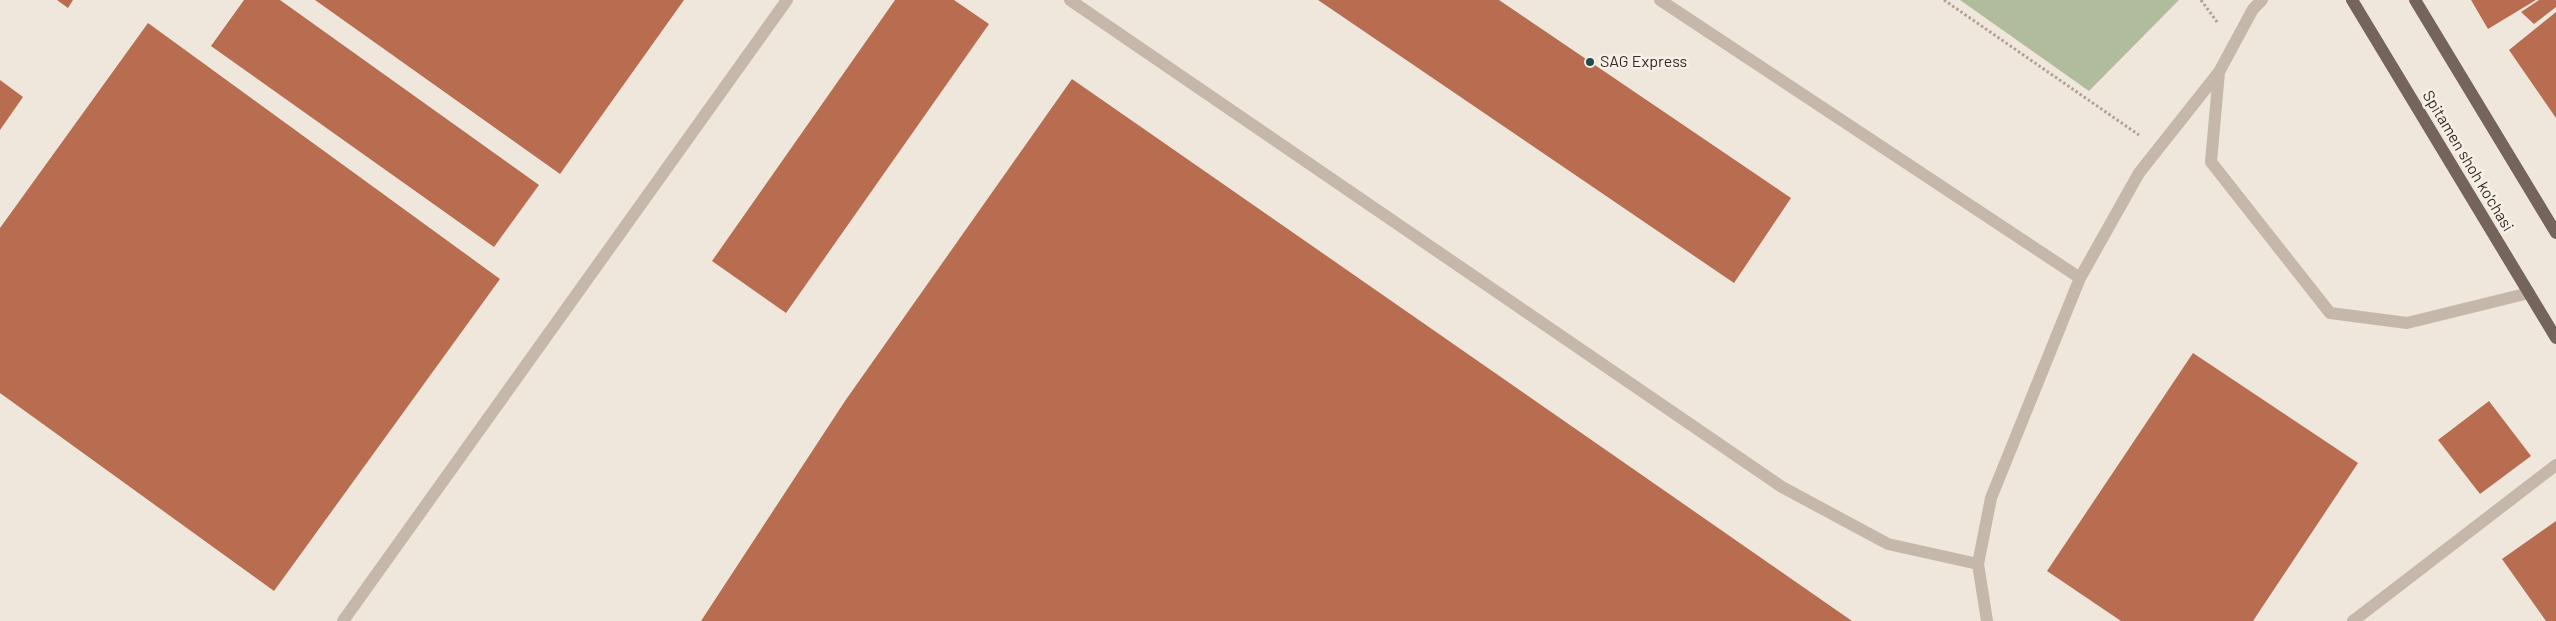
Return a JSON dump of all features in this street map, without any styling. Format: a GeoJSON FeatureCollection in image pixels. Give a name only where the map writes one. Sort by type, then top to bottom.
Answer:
{"type":"FeatureCollection","features":[{"type":"Feature","properties":{"kind":"main road","name":"Spitamen shoh ko'chasi"},"geometry":{"type":"LineString","coordinates":[[2352,0],[2556,338]]}},
{"type":"Feature","properties":{"kind":"main road"},"geometry":{"type":"LineString","coordinates":[[2415,0],[2556,233]]}},
{"type":"Feature","properties":{"kind":"lane"},"geometry":{"type":"LineString","coordinates":[[343,621],[787,0]]}},
{"type":"Feature","properties":{"kind":"lane"},"geometry":{"type":"LineString","coordinates":[[1070,0],[1782,486],[1888,544],[1978,564]]}},
{"type":"Feature","properties":{"kind":"lane"},"geometry":{"type":"LineString","coordinates":[[1660,0],[2080,278]]}},
{"type":"Feature","properties":{"kind":"lane"},"geometry":{"type":"LineString","coordinates":[[1987,621],[1978,564],[1991,498],[2080,278],[2139,173],[2220,72],[2253,9],[2262,0]]}},
{"type":"Feature","properties":{"kind":"lane"},"geometry":{"type":"LineString","coordinates":[[2220,72],[2211,162],[2330,313],[2406,323],[2529,293]]}},
{"type":"Feature","properties":{"kind":"lane"},"geometry":{"type":"LineString","coordinates":[[2353,621],[2556,465]]}},
{"type":"Feature","properties":{"kind":"path"},"geometry":{"type":"LineString","coordinates":[[1944,0],[2159,149]]}},
{"type":"Feature","properties":{"kind":"green space"},"geometry":{"type":"Polygon","coordinates":[[[1960,0],[2179,0],[2089,91],[1960,0]]]}},
{"type":"Feature","properties":{"kind":"building"},"geometry":{"type":"Polygon","coordinates":[[[57,0],[73,0],[68,8],[57,0]]]}},
{"type":"Feature","properties":{"kind":"building"},"geometry":{"type":"Polygon","coordinates":[[[244,0],[280,0],[539,185],[494,247],[211,46],[244,0]]]}},
{"type":"Feature","properties":{"kind":"building"},"geometry":{"type":"Polygon","coordinates":[[[315,0],[684,0],[560,174],[315,0]]]}},
{"type":"Feature","properties":{"kind":"building"},"geometry":{"type":"Polygon","coordinates":[[[895,0],[954,0],[989,24],[786,313],[712,261],[895,0]]]}},
{"type":"Feature","properties":{"kind":"building"},"geometry":{"type":"Polygon","coordinates":[[[1318,0],[1499,0],[1791,198],[1734,283],[1318,0]]]}},
{"type":"Feature","properties":{"kind":"building"},"geometry":{"type":"Polygon","coordinates":[[[2471,0],[2536,0],[2488,29],[2471,0]]]}},
{"type":"Feature","properties":{"kind":"building"},"geometry":{"type":"Polygon","coordinates":[[[2539,0],[2556,0],[2556,7],[2534,24],[2521,12],[2539,0]]]}},
{"type":"Feature","properties":{"kind":"building"},"geometry":{"type":"Polygon","coordinates":[[[2556,12],[2556,118],[2509,50],[2556,12]]]}},
{"type":"Feature","properties":{"kind":"building"},"geometry":{"type":"Polygon","coordinates":[[[148,23],[500,279],[274,591],[0,393],[0,228],[148,23]]]}},
{"type":"Feature","properties":{"kind":"building"},"geometry":{"type":"Polygon","coordinates":[[[1072,79],[1852,621],[701,621],[845,401],[1072,79]]]}},
{"type":"Feature","properties":{"kind":"building"},"geometry":{"type":"Polygon","coordinates":[[[0,80],[23,97],[0,130],[0,80]]]}},
{"type":"Feature","properties":{"kind":"building"},"geometry":{"type":"Polygon","coordinates":[[[2193,353],[2358,463],[2253,621],[2121,621],[2047,571],[2193,353]]]}},
{"type":"Feature","properties":{"kind":"building"},"geometry":{"type":"Polygon","coordinates":[[[2489,401],[2531,456],[2480,494],[2438,440],[2489,401]]]}},
{"type":"Feature","properties":{"kind":"building"},"geometry":{"type":"Polygon","coordinates":[[[2556,521],[2556,621],[2546,621],[2502,559],[2556,521]]]}},
{"type":"Feature","properties":{"kind":"place","name":"SAG Express"},"geometry":{"type":"Point","coordinates":[1590,62]}}]}
